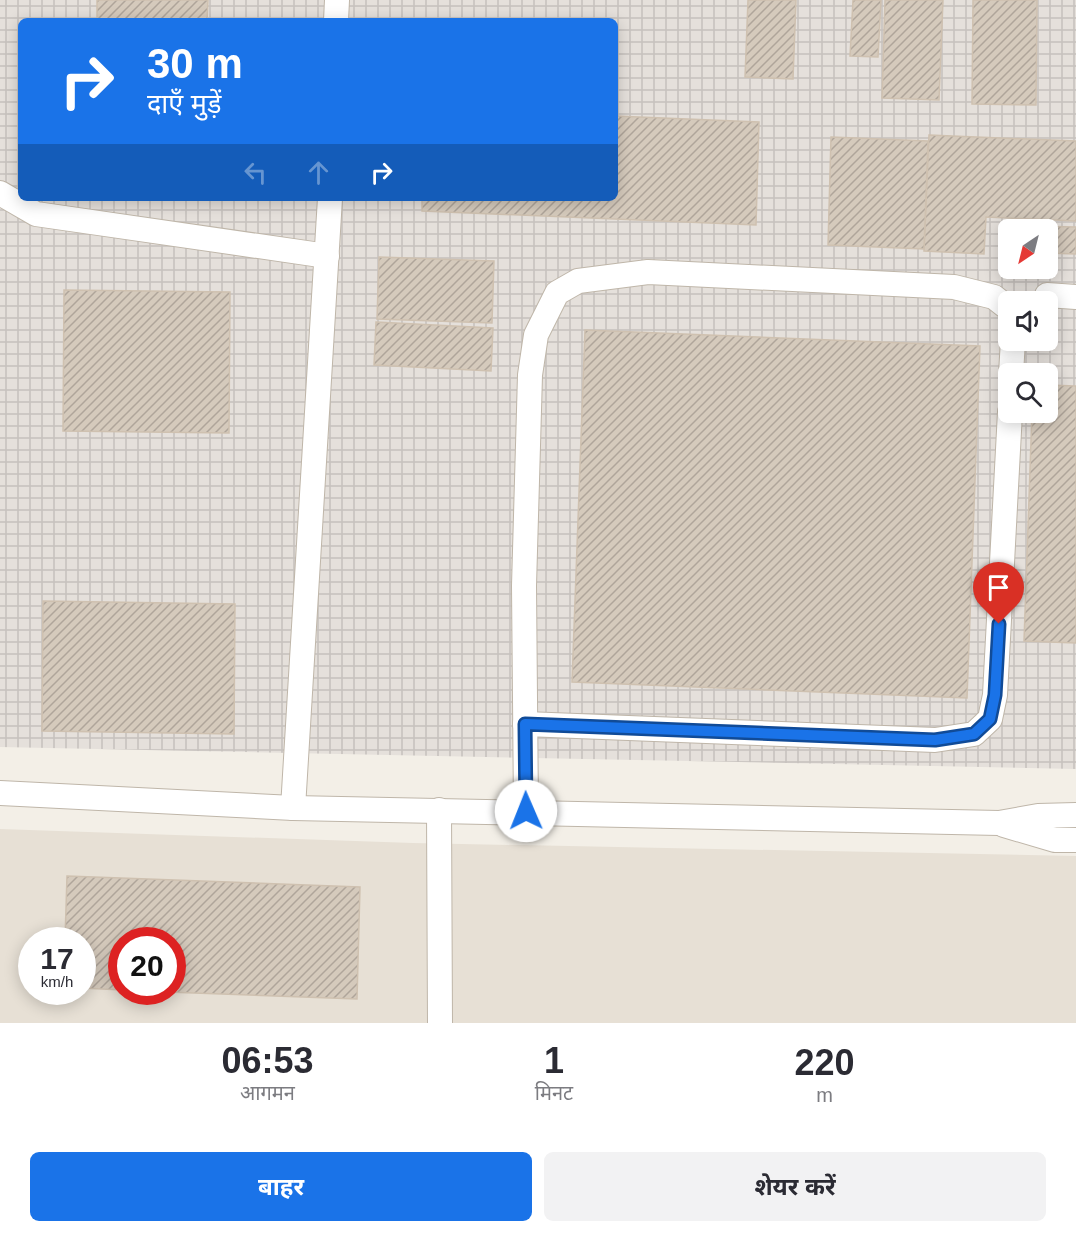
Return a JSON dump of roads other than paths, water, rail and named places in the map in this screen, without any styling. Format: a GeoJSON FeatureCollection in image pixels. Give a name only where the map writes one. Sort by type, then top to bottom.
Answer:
{"type":"FeatureCollection","features":[{"type":"Feature","properties":{"kind":"street"},"geometry":{"type":"LineString","coordinates":[[336,18],[337,0]]}},
{"type":"Feature","properties":{"kind":"street"},"geometry":{"type":"LineString","coordinates":[[0,193],[36,214],[327,256]]}},
{"type":"Feature","properties":{"kind":"street"},"geometry":{"type":"LineString","coordinates":[[293,808],[330,201]]}},
{"type":"Feature","properties":{"kind":"street"},"geometry":{"type":"LineString","coordinates":[[526,811],[524,586],[530,375],[536,335],[557,293],[578,281],[648,272],[954,287],[994,297],[998,300]]}},
{"type":"Feature","properties":{"kind":"street"},"geometry":{"type":"LineString","coordinates":[[1058,296],[1076,297]]}},
{"type":"Feature","properties":{"kind":"street"},"geometry":{"type":"LineString","coordinates":[[525,724],[935,740],[974,734],[990,719],[995,695],[1009,423]]}},
{"type":"Feature","properties":{"kind":"street"},"geometry":{"type":"LineString","coordinates":[[0,793],[293,808],[526,811],[999,823],[1038,816],[1076,815]]}},
{"type":"Feature","properties":{"kind":"street"},"geometry":{"type":"LineString","coordinates":[[439,810],[440,1023]]}},
{"type":"Feature","properties":{"kind":"street"},"geometry":{"type":"LineString","coordinates":[[999,823],[1055,840],[1076,840]]}}]}
